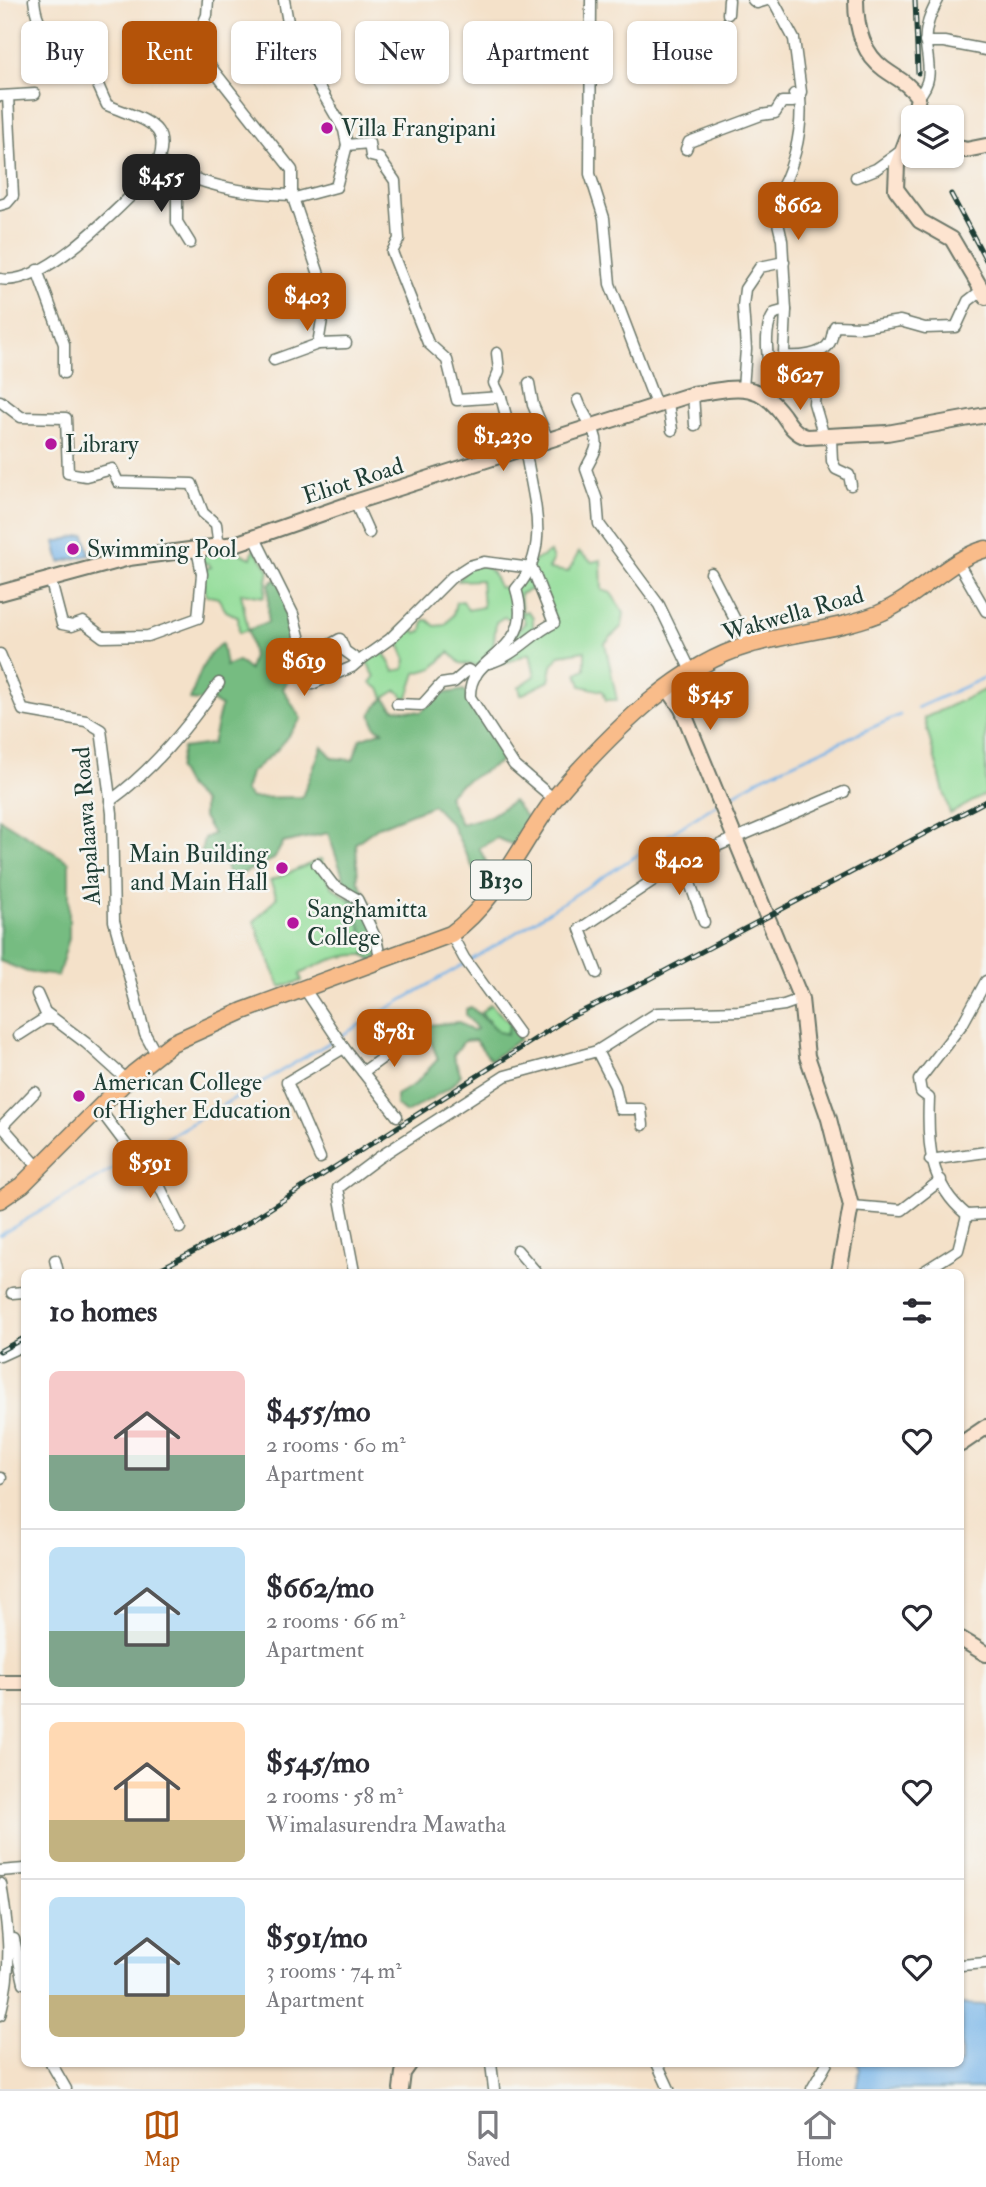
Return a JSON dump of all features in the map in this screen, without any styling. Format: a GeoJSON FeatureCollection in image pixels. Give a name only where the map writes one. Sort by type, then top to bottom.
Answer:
{"type":"FeatureCollection","features":[{"type":"Feature","properties":{"kind":"main road","name":"Wakwella Road"},"geometry":{"type":"LineString","coordinates":[[0,1200],[40,1169],[156,1054],[195,1031],[451,934],[474,917],[490,898],[554,799],[636,711],[692,673],[748,645],[876,614],[914,595],[957,561],[986,549]]}},
{"type":"Feature","properties":{"kind":"street"},"geometry":{"type":"LineString","coordinates":[[0,279],[8,281],[37,270],[75,249],[152,175],[159,161],[162,142],[159,130],[153,123],[107,105],[85,61],[66,42],[44,31],[35,14],[34,0]]}},
{"type":"Feature","properties":{"kind":"street"},"geometry":{"type":"LineString","coordinates":[[208,0],[207,15],[197,38],[203,57],[292,170],[292,195],[326,295],[318,344]]}},
{"type":"Feature","properties":{"kind":"street"},"geometry":{"type":"LineString","coordinates":[[159,161],[177,173],[253,192],[292,195],[295,198],[314,196],[336,187],[347,145],[344,130],[291,39],[284,0]]}},
{"type":"Feature","properties":{"kind":"street"},"geometry":{"type":"LineString","coordinates":[[591,0],[590,174],[604,218],[610,284],[663,405],[668,428]]}},
{"type":"Feature","properties":{"kind":"street"},"geometry":{"type":"LineString","coordinates":[[728,14],[729,0]]}},
{"type":"Feature","properties":{"kind":"street"},"geometry":{"type":"LineString","coordinates":[[753,0],[757,4],[767,0]]}},
{"type":"Feature","properties":{"kind":"street"},"geometry":{"type":"LineString","coordinates":[[773,0],[793,39],[799,132],[786,183],[773,202],[784,262],[786,310],[783,374],[773,391]]}},
{"type":"Feature","properties":{"kind":"street"},"geometry":{"type":"LineString","coordinates":[[856,0],[856,17],[868,53],[886,71],[900,77],[918,97]]}},
{"type":"Feature","properties":{"kind":"street"},"geometry":{"type":"LineString","coordinates":[[917,105],[918,97],[926,88],[930,63],[925,42],[929,17],[938,0]]}},
{"type":"Feature","properties":{"kind":"street"},"geometry":{"type":"LineString","coordinates":[[925,42],[944,42],[986,50]]}},
{"type":"Feature","properties":{"kind":"street"},"geometry":{"type":"LineString","coordinates":[[0,205],[13,196],[4,96],[35,94]]}},
{"type":"Feature","properties":{"kind":"street"},"geometry":{"type":"LineString","coordinates":[[685,149],[689,142],[761,115],[775,113],[782,102],[793,102],[798,95]]}},
{"type":"Feature","properties":{"kind":"street"},"geometry":{"type":"LineString","coordinates":[[347,145],[369,143],[371,156],[379,158],[395,181],[399,239],[392,252],[428,343],[447,360],[457,400],[501,397]]}},
{"type":"Feature","properties":{"kind":"street"},"geometry":{"type":"LineString","coordinates":[[964,149],[986,146]]}},
{"type":"Feature","properties":{"kind":"street"},"geometry":{"type":"LineString","coordinates":[[856,177],[876,169],[901,151]]}},
{"type":"Feature","properties":{"kind":"street"},"geometry":{"type":"LineString","coordinates":[[784,356],[797,357],[824,349],[831,341],[835,326],[840,324],[862,327],[900,321],[925,328],[956,327],[968,302],[984,294],[952,239],[920,222],[898,195],[894,178],[901,151]]}},
{"type":"Feature","properties":{"kind":"street"},"geometry":{"type":"LineString","coordinates":[[177,173],[177,222],[190,243]]}},
{"type":"Feature","properties":{"kind":"street"},"geometry":{"type":"LineString","coordinates":[[743,388],[746,289],[760,267],[784,262]]}},
{"type":"Feature","properties":{"kind":"street"},"geometry":{"type":"LineString","coordinates":[[37,270],[64,344],[64,373]]}},
{"type":"Feature","properties":{"kind":"street"},"geometry":{"type":"LineString","coordinates":[[786,310],[775,313],[770,321],[769,370],[773,391],[800,435],[827,438],[887,433],[986,415]]}},
{"type":"Feature","properties":{"kind":"street"},"geometry":{"type":"LineString","coordinates":[[274,360],[318,344],[346,343]]}},
{"type":"Feature","properties":{"kind":"street"},"geometry":{"type":"LineString","coordinates":[[497,354],[499,371],[494,383],[520,449],[537,521],[537,552],[532,568],[516,589],[522,613],[519,630],[476,675],[470,688],[471,697],[514,765],[554,799]]}},
{"type":"Feature","properties":{"kind":"street"},"geometry":{"type":"LineString","coordinates":[[529,383],[533,405],[548,440]]}},
{"type":"Feature","properties":{"kind":"street"},"geometry":{"type":"LineString","coordinates":[[816,383],[814,403],[832,461],[836,469],[849,475],[851,485]]}},
{"type":"Feature","properties":{"kind":"street","name":"Eliot Road"},"geometry":{"type":"LineString","coordinates":[[0,593],[129,558],[219,547],[255,538],[355,502],[693,394],[743,388],[773,391]]}},
{"type":"Feature","properties":{"kind":"street"},"geometry":{"type":"LineString","coordinates":[[693,394],[695,425]]}},
{"type":"Feature","properties":{"kind":"street"},"geometry":{"type":"LineString","coordinates":[[578,400],[595,434],[596,448],[586,469],[597,500],[599,524],[659,605],[692,673]]}},
{"type":"Feature","properties":{"kind":"street"},"geometry":{"type":"LineString","coordinates":[[0,401],[21,416],[66,418],[68,473],[86,476],[112,469],[118,482],[192,484],[203,513],[216,524],[219,547]]}},
{"type":"Feature","properties":{"kind":"street"},"geometry":{"type":"LineString","coordinates":[[355,502],[369,533]]}},
{"type":"Feature","properties":{"kind":"street"},"geometry":{"type":"LineString","coordinates":[[255,538],[293,614],[312,684],[352,667],[390,639],[452,577],[469,566],[484,562],[532,568]]}},
{"type":"Feature","properties":{"kind":"street"},"geometry":{"type":"LineString","coordinates":[[50,578],[62,624],[72,626],[83,622],[103,637],[148,636],[198,618],[202,574],[197,549]]}},
{"type":"Feature","properties":{"kind":"street"},"geometry":{"type":"LineString","coordinates":[[957,561],[986,611]]}},
{"type":"Feature","properties":{"kind":"street"},"geometry":{"type":"LineString","coordinates":[[489,663],[517,650],[541,629],[554,623],[532,568]]}},
{"type":"Feature","properties":{"kind":"street"},"geometry":{"type":"LineString","coordinates":[[711,573],[748,645]]}},
{"type":"Feature","properties":{"kind":"street"},"geometry":{"type":"LineString","coordinates":[[305,659],[340,639],[345,651],[359,661]]}},
{"type":"Feature","properties":{"kind":"street","name":"Alapalaawa Road"},"geometry":{"type":"LineString","coordinates":[[0,654],[23,710],[86,721],[101,730],[110,801],[114,921],[145,1034],[156,1054]]}},
{"type":"Feature","properties":{"kind":"street"},"geometry":{"type":"LineString","coordinates":[[397,704],[422,705],[441,684],[454,682],[468,670],[476,675]]}},
{"type":"Feature","properties":{"kind":"street"},"geometry":{"type":"LineString","coordinates":[[110,801],[139,780],[182,733],[219,683]]}},
{"type":"Feature","properties":{"kind":"street"},"geometry":{"type":"LineString","coordinates":[[669,690],[682,709],[801,999],[807,1056],[829,1119],[851,1206],[840,1269]]}},
{"type":"Feature","properties":{"kind":"street"},"geometry":{"type":"LineString","coordinates":[[597,973],[580,929],[682,861],[844,792]]}},
{"type":"Feature","properties":{"kind":"street"},"geometry":{"type":"LineString","coordinates":[[682,861],[705,922]]}},
{"type":"Feature","properties":{"kind":"street"},"geometry":{"type":"LineString","coordinates":[[317,864],[334,885],[357,899],[376,939],[381,961]]}},
{"type":"Feature","properties":{"kind":"street"},"geometry":{"type":"LineString","coordinates":[[451,934],[519,1034]]}},
{"type":"Feature","properties":{"kind":"street"},"geometry":{"type":"LineString","coordinates":[[986,981],[963,1023],[919,1080],[919,1087],[929,1098],[930,1160],[953,1203],[967,1214],[986,1214]]}},
{"type":"Feature","properties":{"kind":"street"},"geometry":{"type":"LineString","coordinates":[[304,988],[344,1048],[397,1116]]}},
{"type":"Feature","properties":{"kind":"street"},"geometry":{"type":"LineString","coordinates":[[37,994],[45,1012],[127,1080]]}},
{"type":"Feature","properties":{"kind":"street"},"geometry":{"type":"LineString","coordinates":[[353,1269],[338,1188],[378,1158],[505,1076],[597,1051],[657,1013],[740,1011],[784,1005],[801,999]]}},
{"type":"Feature","properties":{"kind":"street"},"geometry":{"type":"LineString","coordinates":[[19,1035],[44,1019],[54,1019]]}},
{"type":"Feature","properties":{"kind":"street"},"geometry":{"type":"LineString","coordinates":[[363,1072],[407,1040]]}},
{"type":"Feature","properties":{"kind":"street"},"geometry":{"type":"LineString","coordinates":[[320,1158],[287,1082],[344,1048]]}},
{"type":"Feature","properties":{"kind":"street"},"geometry":{"type":"LineString","coordinates":[[597,1051],[615,1086],[620,1110],[641,1109],[643,1125]]}},
{"type":"Feature","properties":{"kind":"street"},"geometry":{"type":"LineString","coordinates":[[34,1092],[2,1126],[40,1169]]}},
{"type":"Feature","properties":{"kind":"street"},"geometry":{"type":"LineString","coordinates":[[100,1110],[135,1156],[155,1177],[180,1228]]}},
{"type":"Feature","properties":{"kind":"street"},"geometry":{"type":"LineString","coordinates":[[930,1160],[986,1152]]}},
{"type":"Feature","properties":{"kind":"street"},"geometry":{"type":"LineString","coordinates":[[851,1206],[902,1210],[940,1180]]}},
{"type":"Feature","properties":{"kind":"street"},"geometry":{"type":"LineString","coordinates":[[928,1269],[958,1250],[967,1214]]}},
{"type":"Feature","properties":{"kind":"street"},"geometry":{"type":"LineString","coordinates":[[517,1250],[533,1269]]}},
{"type":"Feature","properties":{"kind":"street"},"geometry":{"type":"LineString","coordinates":[[55,1260],[57,1269]]}},
{"type":"Feature","properties":{"kind":"street"},"geometry":{"type":"LineString","coordinates":[[12,1293],[21,1292]]}},
{"type":"Feature","properties":{"kind":"street"},"geometry":{"type":"LineString","coordinates":[[0,1356],[21,1346]]}},
{"type":"Feature","properties":{"kind":"street"},"geometry":{"type":"LineString","coordinates":[[964,1442],[986,1427]]}},
{"type":"Feature","properties":{"kind":"street"},"geometry":{"type":"LineString","coordinates":[[964,1641],[986,1654]]}},
{"type":"Feature","properties":{"kind":"street"},"geometry":{"type":"LineString","coordinates":[[0,1683],[21,1683]]}},
{"type":"Feature","properties":{"kind":"street"},"geometry":{"type":"LineString","coordinates":[[0,1871],[21,1869]]}},
{"type":"Feature","properties":{"kind":"street"},"geometry":{"type":"LineString","coordinates":[[0,1883],[11,1945],[6,1993],[0,2015]]}},
{"type":"Feature","properties":{"kind":"street"},"geometry":{"type":"LineString","coordinates":[[0,1883],[21,1970]]}},
{"type":"Feature","properties":{"kind":"street"},"geometry":{"type":"LineString","coordinates":[[0,1952],[11,1945]]}},
{"type":"Feature","properties":{"kind":"street"},"geometry":{"type":"LineString","coordinates":[[964,1965],[986,1964]]}},
{"type":"Feature","properties":{"kind":"street"},"geometry":{"type":"LineString","coordinates":[[53,2067],[66,2089]]}},
{"type":"Feature","properties":{"kind":"street"},"geometry":{"type":"LineString","coordinates":[[401,2089],[403,2073],[407,2067]]}},
{"type":"Feature","properties":{"kind":"street"},"geometry":{"type":"LineString","coordinates":[[491,2067],[494,2089]]}},
{"type":"Feature","properties":{"kind":"street"},"geometry":{"type":"LineString","coordinates":[[659,2067],[669,2089]]}},
{"type":"Feature","properties":{"kind":"street"},"geometry":{"type":"LineString","coordinates":[[812,2089],[825,2067]]}},
{"type":"Feature","properties":{"kind":"green space"},"geometry":{"type":"Polygon","coordinates":[[[203,542],[235,544],[240,553],[251,558],[254,548],[269,570],[264,597],[241,593],[248,630],[239,633],[238,617],[226,611],[218,598],[206,595],[202,578],[205,569],[211,567],[208,563],[201,565],[203,542]]]}},
{"type":"Feature","properties":{"kind":"green space"},"geometry":{"type":"Polygon","coordinates":[[[550,552],[553,560],[549,569],[568,572],[579,552],[592,562],[601,560],[602,590],[611,593],[624,613],[622,626],[605,643],[617,700],[606,700],[603,691],[581,686],[577,673],[585,669],[585,651],[560,655],[552,666],[549,681],[521,695],[519,687],[535,676],[530,653],[503,664],[492,652],[478,666],[460,663],[449,652],[433,668],[416,673],[407,700],[397,690],[384,698],[381,690],[371,683],[375,677],[366,660],[372,649],[383,651],[394,671],[404,669],[406,660],[395,634],[403,625],[412,627],[416,633],[422,631],[424,620],[435,626],[445,625],[453,615],[456,602],[463,601],[468,610],[483,607],[481,580],[458,581],[469,566],[483,564],[493,573],[499,587],[516,588],[521,569],[550,552]],[[532,589],[520,594],[522,613],[527,611],[533,617],[533,628],[555,626],[540,592],[532,589]],[[522,614],[516,621],[504,617],[496,622],[493,650],[497,646],[507,648],[514,633],[525,623],[522,614]]]}},
{"type":"Feature","properties":{"kind":"green space"},"geometry":{"type":"Polygon","coordinates":[[[281,576],[300,679],[289,678],[283,689],[301,719],[276,751],[250,773],[245,791],[251,798],[302,797],[322,746],[333,758],[353,760],[360,739],[383,731],[375,727],[371,713],[384,698],[394,709],[421,712],[441,694],[464,690],[504,756],[500,762],[459,785],[448,796],[461,824],[490,816],[513,801],[528,819],[514,845],[497,838],[479,848],[492,873],[483,880],[474,870],[452,825],[433,805],[378,827],[356,843],[358,881],[376,913],[386,949],[372,962],[364,955],[368,948],[328,833],[283,843],[274,859],[231,879],[221,854],[199,863],[204,838],[213,834],[203,817],[203,802],[188,788],[178,769],[183,748],[212,744],[221,706],[213,702],[190,700],[206,661],[222,643],[226,666],[238,661],[249,670],[253,656],[248,630],[268,622],[269,584],[281,576]]]}},
{"type":"Feature","properties":{"kind":"green space"},"geometry":{"type":"Polygon","coordinates":[[[986,689],[986,794],[950,814],[924,718],[986,689]]]}},
{"type":"Feature","properties":{"kind":"green space"},"geometry":{"type":"Polygon","coordinates":[[[0,819],[69,862],[69,938],[58,976],[27,972],[0,961],[0,819]]]}},
{"type":"Feature","properties":{"kind":"green space"},"geometry":{"type":"Polygon","coordinates":[[[321,859],[331,886],[350,900],[368,948],[364,955],[347,956],[323,963],[300,974],[302,981],[280,987],[254,922],[277,897],[270,881],[321,859]]]}},
{"type":"Feature","properties":{"kind":"green space"},"geometry":{"type":"Polygon","coordinates":[[[490,1004],[510,1023],[507,1034],[499,1032],[481,1013],[490,1004]]]}},
{"type":"Feature","properties":{"kind":"green space"},"geometry":{"type":"Polygon","coordinates":[[[471,1007],[499,1032],[507,1034],[510,1023],[520,1039],[491,1060],[475,1040],[464,1041],[453,1056],[461,1075],[449,1088],[406,1113],[396,1105],[396,1095],[415,1084],[438,1059],[427,1032],[430,1025],[459,1022],[472,1031],[477,1029],[466,1015],[466,1009],[471,1007]]]}},
{"type":"Feature","properties":{"kind":"water","name":"Swimming Pool"},"geometry":{"type":"Polygon","coordinates":[[[85,535],[90,555],[60,562],[55,542],[85,535]]]}},
{"type":"Feature","properties":{"kind":"water"},"geometry":{"type":"Polygon","coordinates":[[[964,2004],[986,2005],[986,2089],[856,2089],[859,2067],[964,2067],[964,2004]]]}},
{"type":"Feature","properties":{"kind":"waterway"},"geometry":{"type":"LineString","coordinates":[[917,708],[986,677]]}},
{"type":"Feature","properties":{"kind":"waterway"},"geometry":{"type":"LineString","coordinates":[[726,799],[762,777],[900,715]]}},
{"type":"Feature","properties":{"kind":"waterway"},"geometry":{"type":"LineString","coordinates":[[139,1154],[498,944],[717,804]]}},
{"type":"Feature","properties":{"kind":"waterway"},"geometry":{"type":"LineString","coordinates":[[0,1235],[133,1157]]}},
{"type":"Feature","properties":{"kind":"railway"},"geometry":{"type":"LineString","coordinates":[[915,0],[918,73]]}},
{"type":"Feature","properties":{"kind":"railway"},"geometry":{"type":"LineString","coordinates":[[951,194],[986,260]]}},
{"type":"Feature","properties":{"kind":"railway"},"geometry":{"type":"LineString","coordinates":[[160,1269],[244,1225],[568,1018],[646,981],[986,801]]}},
{"type":"Feature","properties":{"kind":"railway"},"geometry":{"type":"LineString","coordinates":[[0,1351],[21,1340]]}},
{"type":"Feature","properties":{"kind":"place","name":"Villa Frangipani"},"geometry":{"type":"Point","coordinates":[327,128]}},
{"type":"Feature","properties":{"kind":"place","name":"Library"},"geometry":{"type":"Point","coordinates":[51,444]}},
{"type":"Feature","properties":{"kind":"place","name":"Swimming Pool"},"geometry":{"type":"Point","coordinates":[73,549]}},
{"type":"Feature","properties":{"kind":"place","name":"Main Building and Main Hall"},"geometry":{"type":"Point","coordinates":[282,868]}},
{"type":"Feature","properties":{"kind":"place","name":"Sanghamitta College"},"geometry":{"type":"Point","coordinates":[293,923]}},
{"type":"Feature","properties":{"kind":"place","name":"American College of Higher Education"},"geometry":{"type":"Point","coordinates":[79,1096]}}]}
